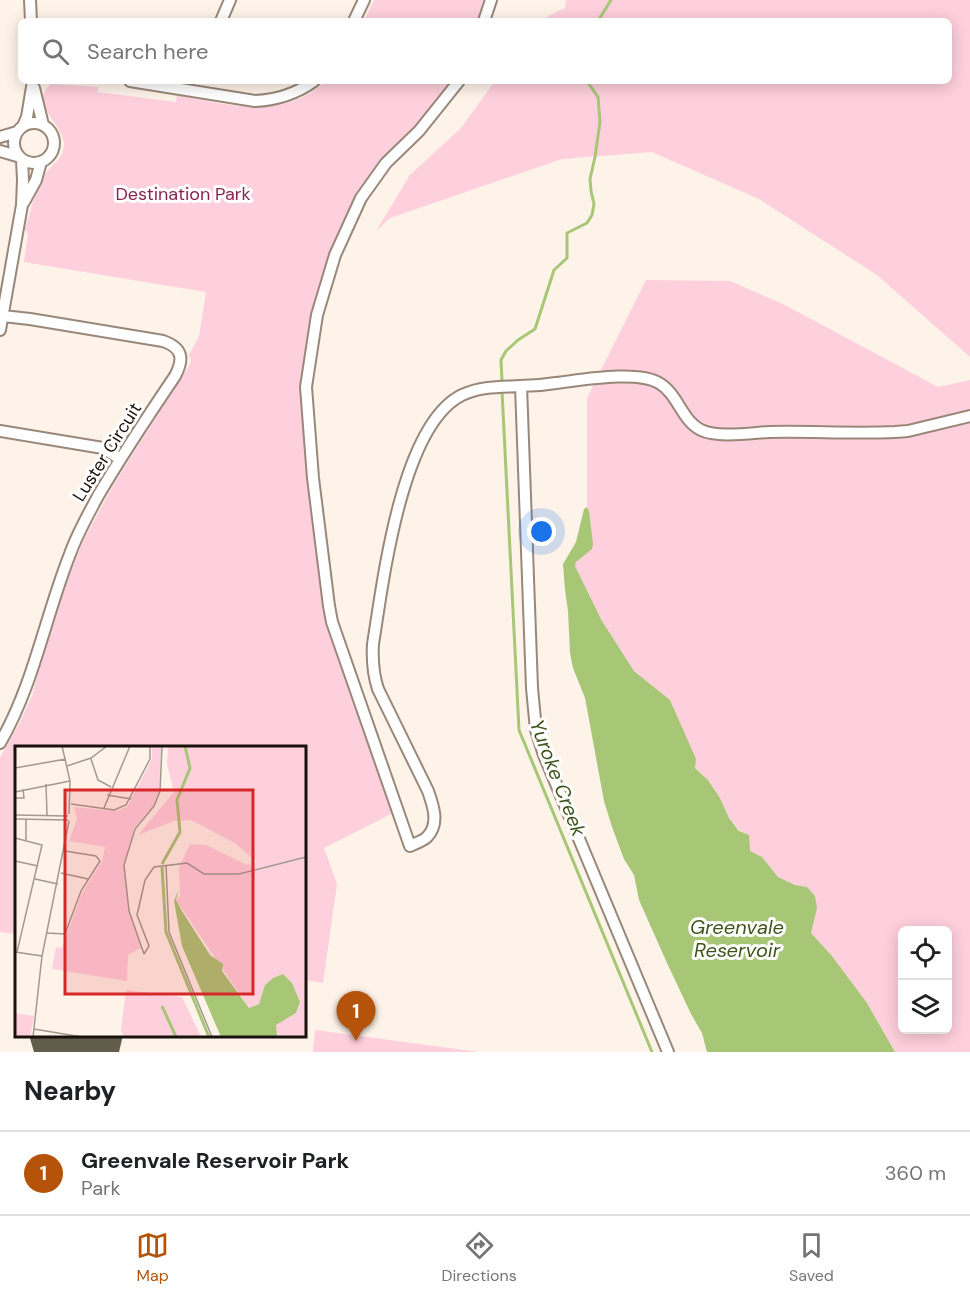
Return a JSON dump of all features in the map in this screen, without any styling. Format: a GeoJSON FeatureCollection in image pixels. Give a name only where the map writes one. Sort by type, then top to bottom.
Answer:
{"type":"FeatureCollection","features":[{"type":"Feature","properties":{"kind":"street"},"geometry":{"type":"LineString","coordinates":[[30,0],[31,18]]}},
{"type":"Feature","properties":{"kind":"street"},"geometry":{"type":"LineString","coordinates":[[221,18],[230,0]]}},
{"type":"Feature","properties":{"kind":"street"},"geometry":{"type":"LineString","coordinates":[[355,18],[364,0]]}},
{"type":"Feature","properties":{"kind":"street"},"geometry":{"type":"LineString","coordinates":[[485,18],[491,0]]}},
{"type":"Feature","properties":{"kind":"street"},"geometry":{"type":"LineString","coordinates":[[0,330],[22,205],[23,180],[20,158],[14,150],[13,143],[27,117],[32,84]]}},
{"type":"Feature","properties":{"kind":"street"},"geometry":{"type":"LineString","coordinates":[[34,84],[43,125]]}},
{"type":"Feature","properties":{"kind":"street"},"geometry":{"type":"LineString","coordinates":[[175,84],[205,86],[248,100],[266,100],[286,96],[310,84]]}},
{"type":"Feature","properties":{"kind":"street"},"geometry":{"type":"LineString","coordinates":[[457,84],[419,131],[386,164],[361,198],[335,255],[317,315],[306,387],[314,478],[332,622],[410,846],[427,838],[433,828],[435,816],[433,804],[378,689],[372,659],[382,587],[397,512],[417,453],[431,426],[449,404],[462,395],[493,387],[627,377],[659,383],[669,392],[690,421],[701,430],[717,434],[896,432],[970,416]]}},
{"type":"Feature","properties":{"kind":"street"},"geometry":{"type":"LineString","coordinates":[[0,137],[31,123],[43,125],[52,135],[54,148],[47,159],[35,164],[0,151]]}},
{"type":"Feature","properties":{"kind":"street"},"geometry":{"type":"LineString","coordinates":[[22,205],[36,180],[41,162]]}},
{"type":"Feature","properties":{"kind":"street","name":"Luster Circuit"},"geometry":{"type":"LineString","coordinates":[[0,743],[13,720],[29,682],[70,554],[84,521],[181,362],[178,350],[169,343],[156,339],[3,316]]}},
{"type":"Feature","properties":{"kind":"street"},"geometry":{"type":"LineString","coordinates":[[521,386],[532,688],[536,730],[544,755],[668,1052]]}},
{"type":"Feature","properties":{"kind":"street"},"geometry":{"type":"LineString","coordinates":[[0,431],[103,447],[120,459]]}},
{"type":"Feature","properties":{"kind":"green space"},"geometry":{"type":"Polygon","coordinates":[[[374,0],[487,0],[482,18],[365,18],[374,0]]]}},
{"type":"Feature","properties":{"kind":"green space"},"geometry":{"type":"Polygon","coordinates":[[[566,0],[970,0],[970,357],[877,275],[759,199],[652,152],[562,159],[390,218],[376,231],[410,175],[461,128],[493,84],[952,84],[952,18],[546,18],[565,8],[566,0]]]}},
{"type":"Feature","properties":{"kind":"green space","name":"Destination Park"},"geometry":{"type":"Polygon","coordinates":[[[51,84],[98,87],[98,92],[176,102],[177,96],[215,103],[255,106],[292,101],[321,84],[454,84],[416,129],[385,160],[332,253],[303,385],[326,617],[395,812],[324,848],[337,884],[323,983],[306,980],[306,746],[15,746],[15,934],[0,932],[0,758],[32,696],[64,588],[84,539],[114,484],[190,364],[189,355],[199,336],[206,292],[24,262],[28,234],[25,229],[36,193],[46,173],[62,154],[64,146],[63,138],[45,107],[43,100],[45,92],[51,84]]]}},
{"type":"Feature","properties":{"kind":"green space"},"geometry":{"type":"Polygon","coordinates":[[[646,280],[730,281],[783,304],[938,387],[970,380],[970,1052],[895,1052],[867,1003],[832,956],[810,933],[817,908],[807,887],[795,885],[778,877],[762,857],[749,851],[748,835],[740,831],[729,818],[708,780],[695,767],[670,700],[634,671],[602,621],[575,566],[580,558],[589,526],[587,398],[646,280]]]}},
{"type":"Feature","properties":{"kind":"green space"},"geometry":{"type":"Polygon","coordinates":[[[315,1030],[479,1052],[313,1052],[315,1030]]]}},
{"type":"Feature","properties":{"kind":"water","name":"Greenvale Reservoir"},"geometry":{"type":"Polygon","coordinates":[[[587,507],[592,549],[576,562],[575,566],[602,621],[634,671],[670,700],[696,759],[695,768],[708,780],[739,831],[749,835],[750,851],[762,857],[778,877],[795,885],[807,887],[815,896],[817,908],[811,933],[832,956],[867,1003],[895,1052],[707,1052],[702,1033],[691,1014],[639,900],[634,875],[624,859],[612,827],[604,801],[585,698],[573,668],[563,564],[576,542],[584,509],[587,507]]]}},
{"type":"Feature","properties":{"kind":"building"},"geometry":{"type":"Polygon","coordinates":[[[30,1037],[123,1037],[119,1052],[34,1052],[30,1037]]]}},
{"type":"Feature","properties":{"kind":"waterway"},"geometry":{"type":"LineString","coordinates":[[600,18],[611,0]]}},
{"type":"Feature","properties":{"kind":"waterway"},"geometry":{"type":"LineString","coordinates":[[502,381],[501,360],[506,351],[518,340],[535,329],[554,270],[567,258],[567,233],[587,223],[592,215],[594,204],[590,179],[600,122],[598,97],[589,84]]}},
{"type":"Feature","properties":{"kind":"waterway","name":"Yuroke Creek"},"geometry":{"type":"LineString","coordinates":[[502,391],[519,730],[652,1052]]}},
{"type":"Feature","properties":{"kind":"place","name":"Greenvale Reservoir Park"},"geometry":{"type":"Point","coordinates":[356,1041]}}]}
